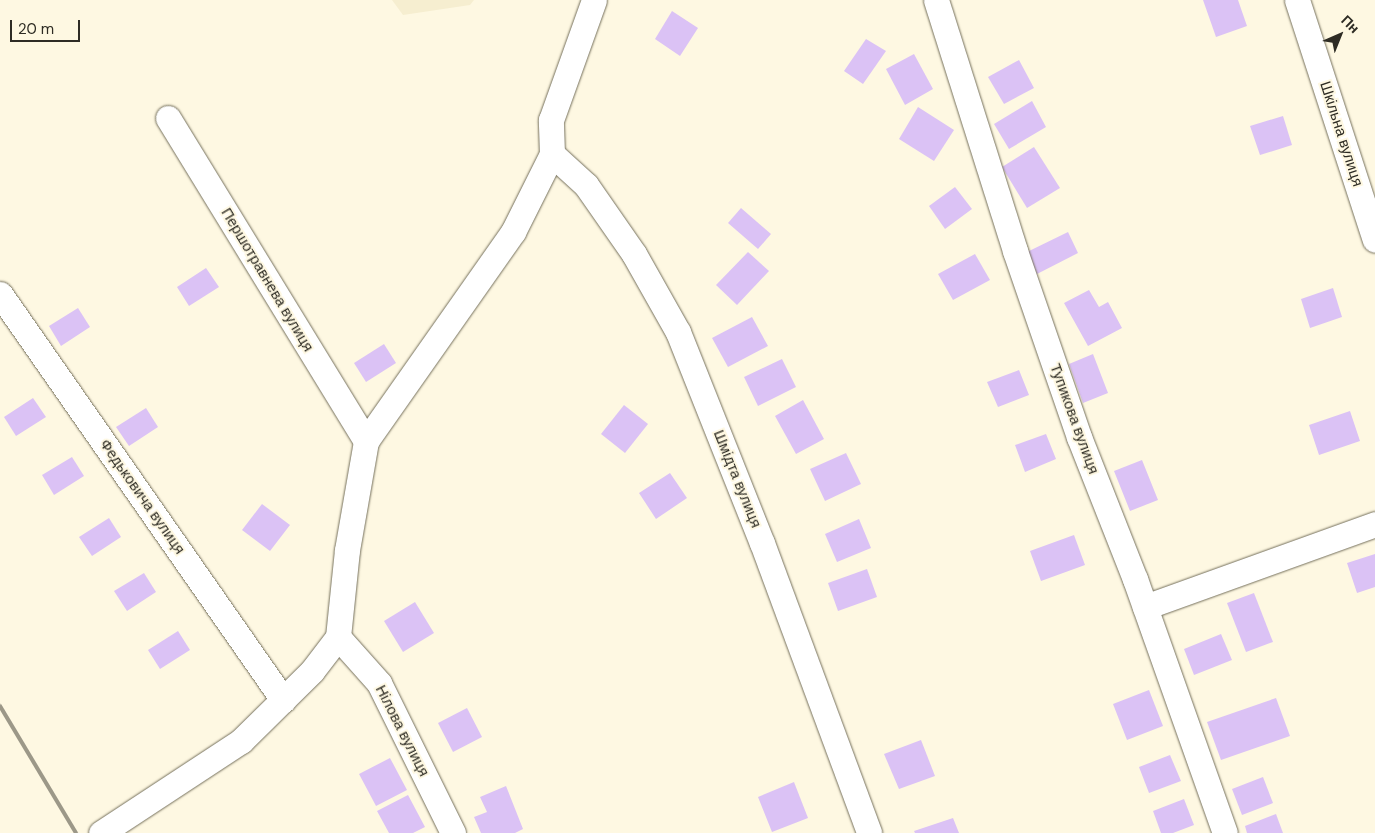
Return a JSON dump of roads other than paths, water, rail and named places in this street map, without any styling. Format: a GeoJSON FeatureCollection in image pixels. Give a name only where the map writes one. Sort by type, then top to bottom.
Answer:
{"type":"FeatureCollection","features":[{"type":"Feature","properties":{"kind":"street"},"geometry":{"type":"LineString","coordinates":[[101,833],[241,741],[312,671],[338,637],[347,550],[366,441],[513,232],[552,154],[551,120],[594,0]]}},
{"type":"Feature","properties":{"kind":"street","name":"Тупикова вулиця"},"geometry":{"type":"LineString","coordinates":[[936,0],[964,92],[1060,382],[1145,607],[1225,833]]}},
{"type":"Feature","properties":{"kind":"street","name":"Шкільна вулиця"},"geometry":{"type":"LineString","coordinates":[[1297,0],[1375,240]]}},
{"type":"Feature","properties":{"kind":"street","name":"Першотравнева вулиця"},"geometry":{"type":"LineString","coordinates":[[168,118],[366,441]]}},
{"type":"Feature","properties":{"kind":"street","name":"Шмідта вулиця"},"geometry":{"type":"LineString","coordinates":[[552,154],[586,184],[634,254],[678,332],[769,562],[869,833]]}},
{"type":"Feature","properties":{"kind":"street","name":"Федьковича вулиця"},"geometry":{"type":"LineString","coordinates":[[0,294],[283,700]]}},
{"type":"Feature","properties":{"kind":"street"},"geometry":{"type":"LineString","coordinates":[[1145,607],[1375,524]]}},
{"type":"Feature","properties":{"kind":"street","name":"Нілова вулиця"},"geometry":{"type":"LineString","coordinates":[[338,637],[379,683],[453,833]]}},
{"type":"Feature","properties":{"kind":"railway"},"geometry":{"type":"LineString","coordinates":[[0,706],[76,833]]}}]}
